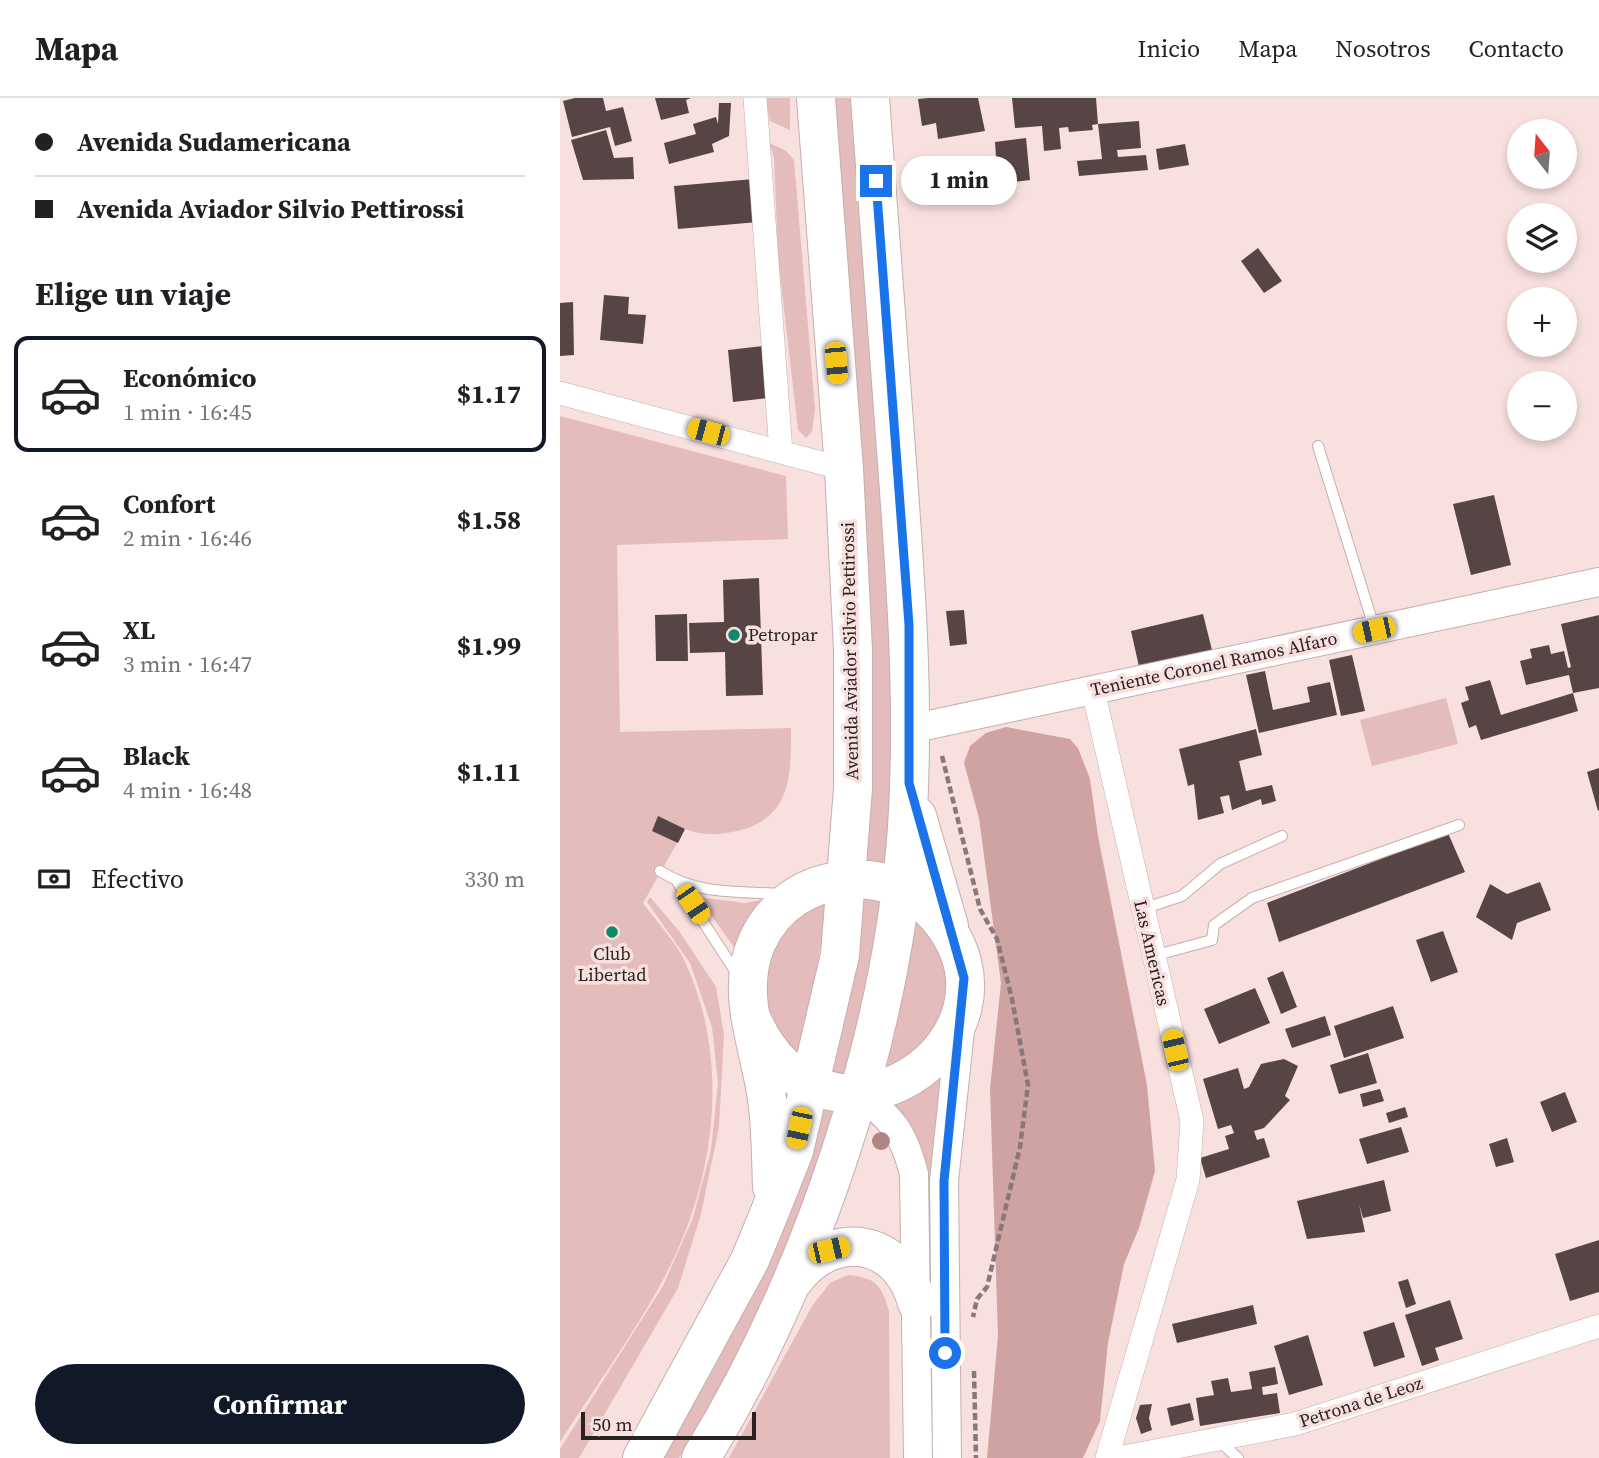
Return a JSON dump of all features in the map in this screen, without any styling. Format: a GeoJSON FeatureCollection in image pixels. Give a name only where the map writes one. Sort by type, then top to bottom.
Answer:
{"type":"FeatureCollection","features":[{"type":"Feature","properties":{"kind":"highway","name":"Avenida Aviador Silvio Pettirossi"},"geometry":{"type":"LineString","coordinates":[[642,1458],[750,1260],[773,1205],[794,1151],[808,1082],[840,955],[848,880],[853,788],[853,650],[844,470],[816,98]]}},
{"type":"Feature","properties":{"kind":"highway"},"geometry":{"type":"LineString","coordinates":[[701,1458],[766,1343],[793,1282],[856,1094],[883,992],[901,888],[909,783],[923,727],[909,625],[870,98]]}},
{"type":"Feature","properties":{"kind":"highway"},"geometry":{"type":"LineString","coordinates":[[749,1004],[759,1036],[772,1056],[789,1072],[832,1091],[856,1094],[879,1091],[920,1072],[950,1037],[963,998],[964,978],[909,783]]}},
{"type":"Feature","properties":{"kind":"highway"},"geometry":{"type":"LineString","coordinates":[[800,893],[831,840],[853,788]]}},
{"type":"Feature","properties":{"kind":"highway"},"geometry":{"type":"LineString","coordinates":[[773,1205],[768,1107],[749,1004],[752,952],[772,916],[800,893],[827,882],[868,878],[901,888],[933,910],[954,941]]}},
{"type":"Feature","properties":{"kind":"highway"},"geometry":{"type":"LineString","coordinates":[[793,1282],[814,1258],[829,1250],[863,1247],[879,1251],[899,1267],[912,1287],[917,1303]]}},
{"type":"Feature","properties":{"kind":"street"},"geometry":{"type":"LineString","coordinates":[[755,98],[782,452]]}},
{"type":"Feature","properties":{"kind":"street"},"geometry":{"type":"LineString","coordinates":[[560,393],[844,470]]}},
{"type":"Feature","properties":{"kind":"street","name":"Teniente Coronel Ramos Alfaro"},"geometry":{"type":"LineString","coordinates":[[923,727],[1599,582]]}},
{"type":"Feature","properties":{"kind":"street","name":"Las Americas"},"geometry":{"type":"LineString","coordinates":[[1093,690],[1192,1121],[1188,1180],[1107,1458]]}},
{"type":"Feature","properties":{"kind":"street"},"geometry":{"type":"LineString","coordinates":[[947,1458],[944,1181],[963,998]]}},
{"type":"Feature","properties":{"kind":"street"},"geometry":{"type":"LineString","coordinates":[[856,1094],[874,1105],[894,1124],[906,1144],[914,1174],[918,1458]]}},
{"type":"Feature","properties":{"kind":"street","name":"Petrona de Leoz"},"geometry":{"type":"LineString","coordinates":[[1118,1458],[1295,1424],[1599,1326]]}},
{"type":"Feature","properties":{"kind":"lane"},"geometry":{"type":"LineString","coordinates":[[1318,446],[1374,630]]}},
{"type":"Feature","properties":{"kind":"lane"},"geometry":{"type":"LineString","coordinates":[[1153,956],[1212,940],[1214,925],[1252,898],[1459,825]]}},
{"type":"Feature","properties":{"kind":"lane"},"geometry":{"type":"LineString","coordinates":[[1142,909],[1182,896],[1220,864],[1282,836]]}},
{"type":"Feature","properties":{"kind":"lane"},"geometry":{"type":"LineString","coordinates":[[660,871],[678,883],[715,936],[749,1004]]}},
{"type":"Feature","properties":{"kind":"lane"},"geometry":{"type":"LineString","coordinates":[[678,883],[741,894],[800,893]]}},
{"type":"Feature","properties":{"kind":"lane"},"geometry":{"type":"LineString","coordinates":[[1217,1439],[1238,1458]]}},
{"type":"Feature","properties":{"kind":"path"},"geometry":{"type":"LineString","coordinates":[[923,727],[951,801],[979,909],[997,939],[1028,1085],[1020,1147],[987,1287],[977,1299],[973,1331]]}},
{"type":"Feature","properties":{"kind":"path"},"geometry":{"type":"LineString","coordinates":[[974,1369],[976,1458]]}},
{"type":"Feature","properties":{"kind":"shaded area"},"geometry":{"type":"Polygon","coordinates":[[[765,98],[790,98],[790,130],[770,121],[765,98]]]}},
{"type":"Feature","properties":{"kind":"shaded area"},"geometry":{"type":"Polygon","coordinates":[[[827,98],[855,98],[894,639],[888,867],[866,869],[827,98]]]}},
{"type":"Feature","properties":{"kind":"shaded area"},"geometry":{"type":"Polygon","coordinates":[[[769,143],[785,150],[794,160],[815,409],[812,432],[806,438],[798,430],[778,257],[774,157],[769,143]]]}},
{"type":"Feature","properties":{"kind":"shaded area","name":"Club Libertad"},"geometry":{"type":"Polygon","coordinates":[[[560,416],[786,476],[788,539],[617,545],[620,732],[791,728],[790,762],[785,792],[769,816],[755,825],[737,831],[711,834],[685,829],[643,903],[682,956],[700,1002],[709,1041],[712,1081],[711,1121],[705,1162],[696,1201],[665,1276],[628,1339],[560,1442],[560,416]]]}},
{"type":"Feature","properties":{"kind":"shaded area"},"geometry":{"type":"Polygon","coordinates":[[[1446,698],[1458,744],[1372,766],[1360,720],[1446,698]]]}},
{"type":"Feature","properties":{"kind":"shaded area"},"geometry":{"type":"Polygon","coordinates":[[[1006,727],[1070,739],[1078,748],[1090,779],[1098,836],[1147,1085],[1155,1171],[1139,1228],[1124,1264],[1108,1343],[1100,1421],[1083,1458],[987,1458],[998,1336],[990,1089],[1001,983],[979,818],[964,763],[970,746],[986,733],[1006,727]]]}},
{"type":"Feature","properties":{"kind":"shaded area"},"geometry":{"type":"Polygon","coordinates":[[[858,891],[884,895],[846,1078],[825,1073],[858,891]]]}},
{"type":"Feature","properties":{"kind":"shaded area"},"geometry":{"type":"Polygon","coordinates":[[[830,895],[800,1061],[767,1025],[767,948],[779,929],[830,895]]]}},
{"type":"Feature","properties":{"kind":"shaded area"},"geometry":{"type":"Polygon","coordinates":[[[650,897],[679,931],[716,987],[724,1035],[719,1127],[701,1214],[678,1288],[579,1458],[560,1458],[560,1449],[663,1286],[693,1218],[711,1150],[718,1083],[712,1027],[690,963],[647,902],[650,897]]]}},
{"type":"Feature","properties":{"kind":"shaded area"},"geometry":{"type":"Polygon","coordinates":[[[698,897],[745,903],[773,898],[739,954],[698,897]]]}},
{"type":"Feature","properties":{"kind":"shaded area"},"geometry":{"type":"Polygon","coordinates":[[[910,909],[949,961],[940,1033],[874,1081],[910,909]]]}},
{"type":"Feature","properties":{"kind":"shaded area"},"geometry":{"type":"Polygon","coordinates":[[[943,1068],[932,1170],[935,1458],[930,1458],[911,1127],[893,1102],[943,1068]]]}},
{"type":"Feature","properties":{"kind":"shaded area"},"geometry":{"type":"Polygon","coordinates":[[[816,1100],[838,1104],[791,1247],[732,1370],[679,1458],[662,1458],[717,1363],[739,1314],[816,1100]]]}},
{"type":"Feature","properties":{"kind":"shaded area"},"geometry":{"type":"Polygon","coordinates":[[[848,1275],[866,1278],[876,1284],[889,1311],[890,1458],[729,1458],[812,1306],[830,1283],[848,1275]]]}},
{"type":"Feature","properties":{"kind":"building"},"geometry":{"type":"Polygon","coordinates":[[[603,98],[606,111],[623,107],[632,141],[615,146],[610,127],[572,137],[563,101],[603,98]]]}},
{"type":"Feature","properties":{"kind":"building"},"geometry":{"type":"Polygon","coordinates":[[[655,98],[691,98],[686,100],[689,113],[661,120],[655,98]]]}},
{"type":"Feature","properties":{"kind":"building"},"geometry":{"type":"Polygon","coordinates":[[[978,98],[985,131],[938,139],[936,123],[922,126],[918,99],[978,98]]]}},
{"type":"Feature","properties":{"kind":"building"},"geometry":{"type":"Polygon","coordinates":[[[1012,98],[1096,98],[1098,124],[1092,125],[1093,130],[1069,132],[1068,127],[1059,128],[1061,149],[1044,151],[1042,126],[1015,128],[1012,98]]]}},
{"type":"Feature","properties":{"kind":"building"},"geometry":{"type":"Polygon","coordinates":[[[719,103],[731,103],[729,136],[712,144],[714,152],[669,164],[664,143],[696,134],[693,124],[716,117],[718,124],[719,103]]]}},
{"type":"Feature","properties":{"kind":"building"},"geometry":{"type":"Polygon","coordinates":[[[1139,121],[1141,148],[1117,150],[1118,157],[1146,155],[1148,170],[1079,176],[1077,161],[1102,159],[1098,124],[1139,121]]]}},
{"type":"Feature","properties":{"kind":"building"},"geometry":{"type":"Polygon","coordinates":[[[606,130],[614,158],[633,157],[634,179],[583,180],[571,140],[606,130]]]}},
{"type":"Feature","properties":{"kind":"building"},"geometry":{"type":"Polygon","coordinates":[[[1026,138],[1030,180],[958,189],[955,162],[996,157],[995,142],[1026,138]]]}},
{"type":"Feature","properties":{"kind":"building"},"geometry":{"type":"Polygon","coordinates":[[[1185,144],[1189,165],[1159,170],[1156,149],[1185,144]]]}},
{"type":"Feature","properties":{"kind":"building"},"geometry":{"type":"Polygon","coordinates":[[[754,179],[758,222],[678,229],[674,186],[754,179]]]}},
{"type":"Feature","properties":{"kind":"building"},"geometry":{"type":"Polygon","coordinates":[[[1258,248],[1282,281],[1264,293],[1241,261],[1258,248]]]}},
{"type":"Feature","properties":{"kind":"building"},"geometry":{"type":"Polygon","coordinates":[[[604,295],[629,297],[628,314],[646,315],[643,344],[600,340],[604,295]]]}},
{"type":"Feature","properties":{"kind":"building"},"geometry":{"type":"Polygon","coordinates":[[[573,302],[574,355],[560,356],[560,303],[573,302]]]}},
{"type":"Feature","properties":{"kind":"building"},"geometry":{"type":"Polygon","coordinates":[[[763,346],[768,398],[733,402],[728,350],[763,346]]]}},
{"type":"Feature","properties":{"kind":"building"},"geometry":{"type":"Polygon","coordinates":[[[1494,495],[1511,565],[1471,575],[1453,504],[1494,495]]]}},
{"type":"Feature","properties":{"kind":"building"},"geometry":{"type":"Polygon","coordinates":[[[759,578],[763,695],[726,696],[725,652],[690,653],[689,623],[724,622],[723,580],[759,578]]]}},
{"type":"Feature","properties":{"kind":"building"},"geometry":{"type":"Polygon","coordinates":[[[964,610],[967,644],[950,646],[946,611],[964,610]]]}},
{"type":"Feature","properties":{"kind":"building"},"geometry":{"type":"Polygon","coordinates":[[[687,614],[688,661],[656,661],[655,615],[687,614]]]}},
{"type":"Feature","properties":{"kind":"building"},"geometry":{"type":"Polygon","coordinates":[[[1203,614],[1213,654],[1140,671],[1131,631],[1203,614]]]}},
{"type":"Feature","properties":{"kind":"building"},"geometry":{"type":"Polygon","coordinates":[[[1599,615],[1599,688],[1573,693],[1569,675],[1526,685],[1520,661],[1532,658],[1530,649],[1549,645],[1551,654],[1564,651],[1568,668],[1571,667],[1561,624],[1599,615]]]}},
{"type":"Feature","properties":{"kind":"building"},"geometry":{"type":"Polygon","coordinates":[[[1352,655],[1365,711],[1341,716],[1329,660],[1352,655]]]}},
{"type":"Feature","properties":{"kind":"building"},"geometry":{"type":"Polygon","coordinates":[[[1265,671],[1273,710],[1310,702],[1307,687],[1330,682],[1337,715],[1259,733],[1246,675],[1265,671]]]}},
{"type":"Feature","properties":{"kind":"building"},"geometry":{"type":"Polygon","coordinates":[[[1490,680],[1501,715],[1573,693],[1578,711],[1481,740],[1476,725],[1469,728],[1461,703],[1469,700],[1465,687],[1490,680]]]}},
{"type":"Feature","properties":{"kind":"building"},"geometry":{"type":"Polygon","coordinates":[[[1256,729],[1262,755],[1239,761],[1246,791],[1272,785],[1276,801],[1262,805],[1261,799],[1232,810],[1229,795],[1220,797],[1224,813],[1198,820],[1194,784],[1188,786],[1179,749],[1256,729]]]}},
{"type":"Feature","properties":{"kind":"building"},"geometry":{"type":"Polygon","coordinates":[[[1599,768],[1599,810],[1598,811],[1587,772],[1599,768]]]}},
{"type":"Feature","properties":{"kind":"building"},"geometry":{"type":"Polygon","coordinates":[[[658,816],[685,829],[678,843],[652,831],[658,816]]]}},
{"type":"Feature","properties":{"kind":"building"},"geometry":{"type":"Polygon","coordinates":[[[1448,833],[1465,872],[1279,942],[1267,903],[1448,833]]]}},
{"type":"Feature","properties":{"kind":"building"},"geometry":{"type":"Polygon","coordinates":[[[1540,882],[1551,910],[1517,923],[1512,940],[1476,917],[1490,884],[1507,894],[1540,882]]]}},
{"type":"Feature","properties":{"kind":"building"},"geometry":{"type":"Polygon","coordinates":[[[1443,931],[1458,972],[1431,982],[1416,940],[1443,931]]]}},
{"type":"Feature","properties":{"kind":"building"},"geometry":{"type":"Polygon","coordinates":[[[1283,971],[1297,1007],[1281,1014],[1267,978],[1283,971]]]}},
{"type":"Feature","properties":{"kind":"building"},"geometry":{"type":"Polygon","coordinates":[[[1255,988],[1270,1023],[1219,1044],[1204,1009],[1255,988]]]}},
{"type":"Feature","properties":{"kind":"building"},"geometry":{"type":"Polygon","coordinates":[[[1393,1006],[1404,1038],[1344,1058],[1334,1026],[1393,1006]]]}},
{"type":"Feature","properties":{"kind":"building"},"geometry":{"type":"Polygon","coordinates":[[[1325,1016],[1331,1035],[1292,1048],[1285,1029],[1325,1016]]]}},
{"type":"Feature","properties":{"kind":"building"},"geometry":{"type":"Polygon","coordinates":[[[1368,1053],[1377,1083],[1339,1094],[1330,1065],[1368,1053]]]}},
{"type":"Feature","properties":{"kind":"building"},"geometry":{"type":"Polygon","coordinates":[[[1284,1059],[1298,1066],[1285,1096],[1290,1100],[1264,1128],[1254,1131],[1257,1140],[1264,1138],[1270,1157],[1206,1178],[1200,1158],[1229,1149],[1225,1136],[1234,1133],[1231,1125],[1218,1129],[1203,1079],[1238,1068],[1244,1089],[1249,1087],[1261,1064],[1284,1059]]]}},
{"type":"Feature","properties":{"kind":"building"},"geometry":{"type":"Polygon","coordinates":[[[1380,1089],[1384,1101],[1363,1107],[1360,1094],[1380,1089]]]}},
{"type":"Feature","properties":{"kind":"building"},"geometry":{"type":"Polygon","coordinates":[[[1565,1092],[1577,1122],[1552,1132],[1540,1102],[1565,1092]]]}},
{"type":"Feature","properties":{"kind":"building"},"geometry":{"type":"Polygon","coordinates":[[[1405,1107],[1408,1117],[1389,1123],[1386,1113],[1405,1107]]]}},
{"type":"Feature","properties":{"kind":"building"},"geometry":{"type":"Polygon","coordinates":[[[1401,1127],[1409,1152],[1367,1164],[1359,1139],[1401,1127]]]}},
{"type":"Feature","properties":{"kind":"building"},"geometry":{"type":"Polygon","coordinates":[[[1507,1138],[1514,1162],[1496,1167],[1489,1144],[1507,1138]]]}},
{"type":"Feature","properties":{"kind":"building"},"geometry":{"type":"Polygon","coordinates":[[[1384,1180],[1391,1211],[1363,1218],[1359,1204],[1365,1232],[1307,1239],[1297,1201],[1384,1180]]]}},
{"type":"Feature","properties":{"kind":"building"},"geometry":{"type":"Polygon","coordinates":[[[1599,1240],[1599,1292],[1570,1301],[1555,1254],[1599,1240]]]}},
{"type":"Feature","properties":{"kind":"building"},"geometry":{"type":"Polygon","coordinates":[[[1408,1279],[1416,1304],[1406,1308],[1398,1282],[1408,1279]]]}},
{"type":"Feature","properties":{"kind":"building"},"geometry":{"type":"Polygon","coordinates":[[[1450,1300],[1463,1339],[1435,1348],[1439,1360],[1422,1366],[1405,1315],[1450,1300]]]}},
{"type":"Feature","properties":{"kind":"building"},"geometry":{"type":"Polygon","coordinates":[[[1253,1305],[1257,1324],[1177,1343],[1172,1324],[1253,1305]]]}},
{"type":"Feature","properties":{"kind":"building"},"geometry":{"type":"Polygon","coordinates":[[[1394,1322],[1405,1357],[1374,1367],[1363,1332],[1394,1322]]]}},
{"type":"Feature","properties":{"kind":"building"},"geometry":{"type":"Polygon","coordinates":[[[1308,1335],[1323,1385],[1289,1395],[1274,1346],[1308,1335]]]}},
{"type":"Feature","properties":{"kind":"building"},"geometry":{"type":"Polygon","coordinates":[[[1275,1367],[1278,1384],[1262,1387],[1263,1395],[1277,1393],[1280,1413],[1200,1426],[1196,1398],[1214,1395],[1211,1381],[1228,1378],[1231,1392],[1252,1389],[1249,1372],[1275,1367]]]}},
{"type":"Feature","properties":{"kind":"building"},"geometry":{"type":"Polygon","coordinates":[[[1190,1403],[1194,1420],[1171,1426],[1167,1408],[1190,1403]]]}},
{"type":"Feature","properties":{"kind":"building"},"geometry":{"type":"Polygon","coordinates":[[[1152,1404],[1149,1418],[1152,1430],[1141,1434],[1136,1418],[1140,1405],[1152,1404]]]}},
{"type":"Feature","properties":{"kind":"place","name":"Petropar"},"geometry":{"type":"Point","coordinates":[734,635]}},
{"type":"Feature","properties":{"kind":"place","name":"Club Libertad"},"geometry":{"type":"Point","coordinates":[612,932]}},
{"type":"Feature","properties":{"kind":"route"},"geometry":{"type":"LineString","coordinates":[[876,181],[909,625],[909,783],[964,978],[944,1181],[945,1353]]}}]}
